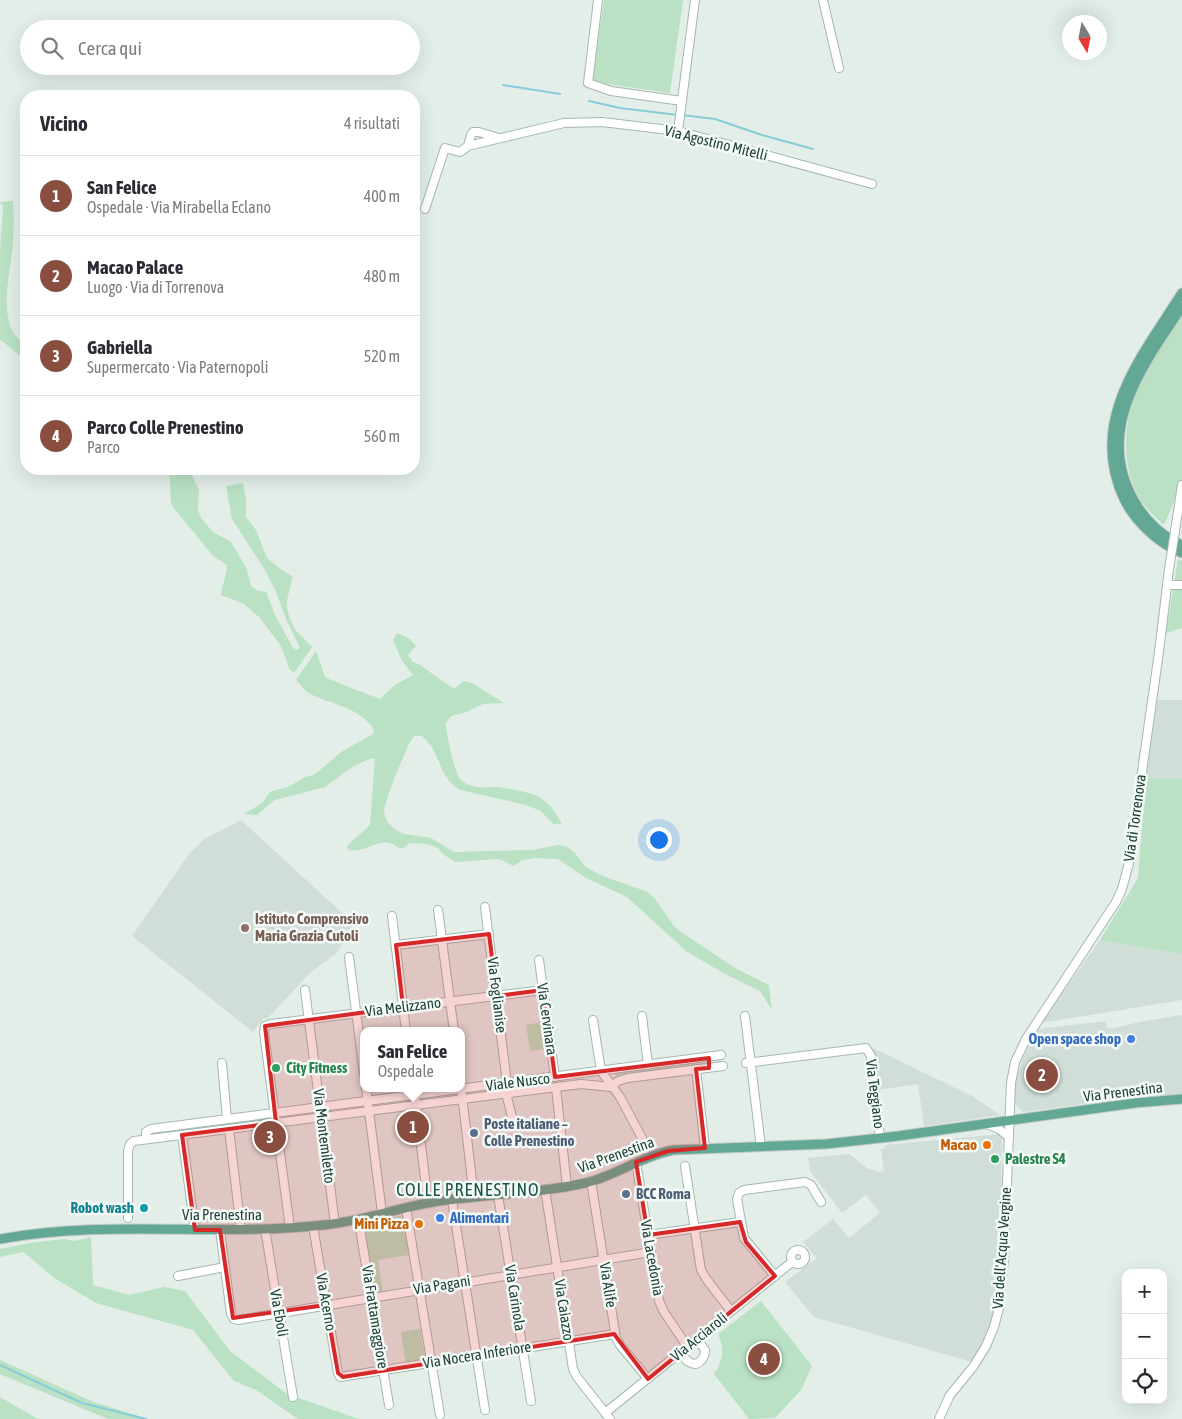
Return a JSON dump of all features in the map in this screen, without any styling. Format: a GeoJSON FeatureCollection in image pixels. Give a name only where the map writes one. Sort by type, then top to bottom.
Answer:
{"type":"FeatureCollection","features":[{"type":"Feature","properties":{"kind":"main road"},"geometry":{"type":"LineString","coordinates":[[1182,293],[1128,382],[1116,413],[1111,443],[1115,474],[1127,504],[1148,530],[1166,545],[1182,553]]}},
{"type":"Feature","properties":{"kind":"main road"},"geometry":{"type":"LineString","coordinates":[[1182,307],[1148,359],[1132,390],[1122,419],[1119,446],[1122,472],[1128,490],[1137,505],[1156,528],[1182,545]]}},
{"type":"Feature","properties":{"kind":"main road","name":"Via Prenestina"},"geometry":{"type":"LineString","coordinates":[[0,1240],[69,1231],[137,1229],[241,1230],[335,1224],[428,1203],[545,1189],[591,1181],[636,1162],[647,1153],[704,1148],[761,1148],[826,1144],[1135,1103],[1182,1099]]}},
{"type":"Feature","properties":{"kind":"street"},"geometry":{"type":"LineString","coordinates":[[598,0],[588,83],[612,91],[682,102]]}},
{"type":"Feature","properties":{"kind":"street"},"geometry":{"type":"LineString","coordinates":[[679,127],[695,0]]}},
{"type":"Feature","properties":{"kind":"street"},"geometry":{"type":"LineString","coordinates":[[823,0],[839,68]]}},
{"type":"Feature","properties":{"kind":"street","name":"Via Agostino Mitelli"},"geometry":{"type":"LineString","coordinates":[[499,138],[475,132],[471,135],[468,146],[556,125],[580,122],[679,127],[872,184]]}},
{"type":"Feature","properties":{"kind":"street"},"geometry":{"type":"LineString","coordinates":[[425,210],[445,148],[460,152],[468,146]]}},
{"type":"Feature","properties":{"kind":"street","name":"Via di Torrenova"},"geometry":{"type":"LineString","coordinates":[[1010,1121],[1011,1078],[1021,1049],[1032,1028],[1113,906],[1125,880],[1129,863],[1182,485]]}},
{"type":"Feature","properties":{"kind":"street"},"geometry":{"type":"LineString","coordinates":[[1178,509],[1182,519]]}},
{"type":"Feature","properties":{"kind":"street"},"geometry":{"type":"LineString","coordinates":[[1167,585],[1182,585]]}},
{"type":"Feature","properties":{"kind":"street","name":"Via Foglianise"},"geometry":{"type":"LineString","coordinates":[[485,907],[507,1083]]}},
{"type":"Feature","properties":{"kind":"street"},"geometry":{"type":"LineString","coordinates":[[438,910],[453,1027]]}},
{"type":"Feature","properties":{"kind":"street"},"geometry":{"type":"LineString","coordinates":[[392,916],[406,1027]]}},
{"type":"Feature","properties":{"kind":"street"},"geometry":{"type":"LineString","coordinates":[[396,945],[489,934]]}},
{"type":"Feature","properties":{"kind":"street"},"geometry":{"type":"LineString","coordinates":[[349,957],[360,1043]]}},
{"type":"Feature","properties":{"kind":"street","name":"Via Cervinara"},"geometry":{"type":"LineString","coordinates":[[539,960],[555,1077]]}},
{"type":"Feature","properties":{"kind":"street","name":"Via Montemiletto"},"geometry":{"type":"LineString","coordinates":[[305,990],[335,1224]]}},
{"type":"Feature","properties":{"kind":"street","name":"Via Melizzano"},"geometry":{"type":"LineString","coordinates":[[274,1112],[264,1033],[265,1026],[542,990]]}},
{"type":"Feature","properties":{"kind":"street"},"geometry":{"type":"LineString","coordinates":[[642,1016],[648,1065]]}},
{"type":"Feature","properties":{"kind":"street"},"geometry":{"type":"LineString","coordinates":[[745,1016],[748,1063],[761,1148]]}},
{"type":"Feature","properties":{"kind":"street"},"geometry":{"type":"LineString","coordinates":[[594,1020],[601,1071],[647,1153]]}},
{"type":"Feature","properties":{"kind":"street","name":"Via Teggiano"},"geometry":{"type":"LineString","coordinates":[[748,1063],[861,1048],[868,1049],[871,1056],[880,1138]]}},
{"type":"Feature","properties":{"kind":"street","name":"Viale Nusco"},"geometry":{"type":"LineString","coordinates":[[465,1088],[721,1055]]}},
{"type":"Feature","properties":{"kind":"street"},"geometry":{"type":"LineString","coordinates":[[706,1057],[711,1061],[709,1068]]}},
{"type":"Feature","properties":{"kind":"street"},"geometry":{"type":"LineString","coordinates":[[222,1063],[228,1119]]}},
{"type":"Feature","properties":{"kind":"street"},"geometry":{"type":"LineString","coordinates":[[611,1087],[618,1081],[628,1078],[723,1066]]}},
{"type":"Feature","properties":{"kind":"street"},"geometry":{"type":"LineString","coordinates":[[696,1069],[704,1148]]}},
{"type":"Feature","properties":{"kind":"street","name":"Viale Nusco"},"geometry":{"type":"LineString","coordinates":[[128,1218],[128,1151],[130,1144],[136,1141],[416,1104],[587,1084],[611,1087]]}},
{"type":"Feature","properties":{"kind":"street"},"geometry":{"type":"LineString","coordinates":[[556,1088],[567,1186]]}},
{"type":"Feature","properties":{"kind":"street"},"geometry":{"type":"LineString","coordinates":[[367,1092],[382,1213]]}},
{"type":"Feature","properties":{"kind":"street","name":"Viale Nusco"},"geometry":{"type":"LineString","coordinates":[[146,1139],[146,1132],[151,1129],[368,1101],[409,1092]]}},
{"type":"Feature","properties":{"kind":"street"},"geometry":{"type":"LineString","coordinates":[[414,1092],[428,1203]]}},
{"type":"Feature","properties":{"kind":"street"},"geometry":{"type":"LineString","coordinates":[[461,1092],[474,1198]]}},
{"type":"Feature","properties":{"kind":"street"},"geometry":{"type":"LineString","coordinates":[[506,1094],[514,1125]]}},
{"type":"Feature","properties":{"kind":"street"},"geometry":{"type":"LineString","coordinates":[[274,1112],[290,1228]]}},
{"type":"Feature","properties":{"kind":"street","name":"Via dell'Acqua Vergine"},"geometry":{"type":"LineString","coordinates":[[939,1419],[953,1390],[973,1367],[984,1350],[996,1322],[1004,1271],[1010,1121]]}},
{"type":"Feature","properties":{"kind":"street"},"geometry":{"type":"LineString","coordinates":[[988,1124],[999,1129],[1009,1137]]}},
{"type":"Feature","properties":{"kind":"street"},"geometry":{"type":"LineString","coordinates":[[229,1129],[241,1230]]}},
{"type":"Feature","properties":{"kind":"street"},"geometry":{"type":"LineString","coordinates":[[182,1135],[195,1230]]}},
{"type":"Feature","properties":{"kind":"street","name":"Via Lacedonia"},"geometry":{"type":"LineString","coordinates":[[636,1162],[661,1306],[687,1346]]}},
{"type":"Feature","properties":{"kind":"street"},"geometry":{"type":"LineString","coordinates":[[685,1166],[702,1273],[731,1311]]}},
{"type":"Feature","properties":{"kind":"street","name":"Via Alife"},"geometry":{"type":"LineString","coordinates":[[591,1181],[615,1334],[620,1345],[648,1379]]}},
{"type":"Feature","properties":{"kind":"street"},"geometry":{"type":"LineString","coordinates":[[775,1276],[745,1240],[740,1222],[738,1196],[740,1192],[807,1182],[821,1202]]}},
{"type":"Feature","properties":{"kind":"street","name":"Via Caiazzo"},"geometry":{"type":"LineString","coordinates":[[545,1189],[572,1364],[576,1374],[608,1416]]}},
{"type":"Feature","properties":{"kind":"street","name":"Via Carinola"},"geometry":{"type":"LineString","coordinates":[[498,1195],[531,1401]]}},
{"type":"Feature","properties":{"kind":"street"},"geometry":{"type":"LineString","coordinates":[[452,1200],[485,1410]]}},
{"type":"Feature","properties":{"kind":"street"},"geometry":{"type":"LineString","coordinates":[[406,1208],[440,1415]]}},
{"type":"Feature","properties":{"kind":"street"},"geometry":{"type":"LineString","coordinates":[[648,1236],[740,1222]]}},
{"type":"Feature","properties":{"kind":"street","name":"Via Acerno"},"geometry":{"type":"LineString","coordinates":[[313,1226],[340,1377]]}},
{"type":"Feature","properties":{"kind":"street","name":"Via Eboli"},"geometry":{"type":"LineString","coordinates":[[265,1229],[293,1397]]}},
{"type":"Feature","properties":{"kind":"street","name":"Via Frattamaggiore"},"geometry":{"type":"LineString","coordinates":[[360,1229],[390,1405]]}},
{"type":"Feature","properties":{"kind":"street"},"geometry":{"type":"LineString","coordinates":[[178,1276],[225,1267],[220,1230]]}},
{"type":"Feature","properties":{"kind":"street","name":"Via Pagani"},"geometry":{"type":"LineString","coordinates":[[225,1267],[232,1314],[234,1319],[240,1320],[651,1252]]}},
{"type":"Feature","properties":{"kind":"street","name":"Via Acciaroli"},"geometry":{"type":"LineString","coordinates":[[608,1416],[687,1346],[792,1262]]}},
{"type":"Feature","properties":{"kind":"street","name":"Via Nocera Inferiore"},"geometry":{"type":"LineString","coordinates":[[340,1377],[615,1334]]}},
{"type":"Feature","properties":{"kind":"street"},"geometry":{"type":"LineString","coordinates":[[680,1352],[689,1362],[697,1363],[701,1361],[705,1350],[697,1338]]}},
{"type":"Feature","properties":{"kind":"highlighted area"},"geometry":{"type":"Polygon","coordinates":[[[489,934],[497,996],[543,990],[555,1077],[709,1058],[709,1068],[696,1069],[705,1148],[668,1151],[636,1162],[648,1235],[740,1222],[746,1242],[775,1276],[648,1379],[614,1334],[343,1377],[338,1373],[326,1305],[233,1318],[220,1230],[195,1230],[182,1135],[276,1123],[265,1026],[403,1007],[396,945],[489,934]]]}},
{"type":"Feature","properties":{"kind":"shaded area"},"geometry":{"type":"Polygon","coordinates":[[[1157,700],[1182,700],[1182,779],[1146,778],[1157,700]]]}},
{"type":"Feature","properties":{"kind":"shaded area","name":"Istituto Comprensivo Maria Grazia Cutoli"},"geometry":{"type":"Polygon","coordinates":[[[241,820],[352,922],[352,934],[344,941],[337,953],[311,972],[267,1019],[264,1018],[253,1032],[132,936],[189,854],[204,839],[241,820]]]}},
{"type":"Feature","properties":{"kind":"shaded area"},"geometry":{"type":"Polygon","coordinates":[[[1100,940],[1182,954],[1182,1000],[1041,1023],[1100,940]]]}},
{"type":"Feature","properties":{"kind":"shaded area"},"geometry":{"type":"Polygon","coordinates":[[[1182,1015],[1182,1094],[1136,1097],[1023,1112],[1015,1104],[1015,1083],[1021,1063],[1037,1029],[1106,1021],[1107,1028],[1115,1028],[1182,1015]]]}},
{"type":"Feature","properties":{"kind":"shaded area"},"geometry":{"type":"Polygon","coordinates":[[[873,1048],[972,1096],[1000,1115],[924,1126],[918,1084],[878,1090],[873,1048]]]}},
{"type":"Feature","properties":{"kind":"shaded area"},"geometry":{"type":"Polygon","coordinates":[[[1002,1134],[1000,1276],[989,1334],[972,1362],[814,1317],[785,1282],[817,1258],[803,1242],[833,1219],[849,1238],[880,1213],[866,1195],[842,1213],[810,1171],[808,1158],[849,1154],[867,1168],[879,1172],[884,1171],[881,1149],[885,1148],[885,1145],[1002,1134]]]}},
{"type":"Feature","properties":{"kind":"green space"},"geometry":{"type":"Polygon","coordinates":[[[604,0],[683,0],[670,93],[592,82],[604,0]]]}},
{"type":"Feature","properties":{"kind":"green space"},"geometry":{"type":"Polygon","coordinates":[[[13,201],[13,239],[7,303],[10,324],[14,334],[20,340],[20,355],[0,340],[0,249],[3,206],[0,202],[13,201]]]}},
{"type":"Feature","properties":{"kind":"green space"},"geometry":{"type":"Polygon","coordinates":[[[1182,313],[1182,483],[1164,525],[1145,506],[1131,478],[1127,463],[1127,431],[1133,400],[1142,376],[1182,313]]]}},
{"type":"Feature","properties":{"kind":"green space"},"geometry":{"type":"Polygon","coordinates":[[[169,475],[192,475],[199,490],[198,510],[201,518],[213,532],[231,542],[246,567],[251,586],[259,591],[266,592],[275,615],[293,648],[297,650],[300,648],[276,592],[265,570],[232,519],[226,486],[243,483],[246,517],[256,530],[267,558],[292,576],[287,603],[288,614],[298,633],[309,645],[313,646],[294,673],[290,670],[281,646],[259,617],[244,604],[221,595],[227,565],[213,556],[171,502],[169,475]]]}},
{"type":"Feature","properties":{"kind":"green space"},"geometry":{"type":"Polygon","coordinates":[[[1178,559],[1182,561],[1182,628],[1166,633],[1178,559]]]}},
{"type":"Feature","properties":{"kind":"green space"},"geometry":{"type":"Polygon","coordinates":[[[397,633],[410,639],[416,646],[408,655],[413,662],[451,687],[455,688],[464,681],[472,683],[504,703],[483,704],[467,712],[451,716],[446,723],[454,763],[462,781],[474,786],[503,788],[538,796],[548,804],[562,824],[553,824],[541,811],[526,805],[460,790],[447,778],[429,743],[422,736],[414,736],[395,776],[384,808],[385,817],[389,824],[404,834],[431,838],[454,852],[532,850],[558,845],[567,847],[574,852],[585,866],[600,875],[648,892],[674,926],[681,932],[735,968],[769,985],[772,1010],[760,991],[723,973],[686,951],[627,897],[586,878],[558,859],[535,858],[523,860],[513,866],[498,859],[456,862],[444,855],[438,848],[427,844],[410,843],[403,848],[392,844],[380,843],[362,849],[348,850],[347,846],[370,825],[375,758],[352,767],[325,787],[275,800],[257,815],[244,814],[262,803],[270,792],[290,786],[305,777],[314,775],[341,752],[373,734],[374,730],[361,716],[310,694],[296,680],[316,651],[325,677],[380,699],[395,685],[413,675],[402,661],[393,640],[397,633]]]}},
{"type":"Feature","properties":{"kind":"green space"},"geometry":{"type":"Polygon","coordinates":[[[1146,778],[1182,779],[1182,954],[1100,940],[1138,878],[1146,778]]]}},
{"type":"Feature","properties":{"kind":"green space"},"geometry":{"type":"Polygon","coordinates":[[[542,1022],[546,1049],[530,1051],[526,1025],[542,1022]]]}},
{"type":"Feature","properties":{"kind":"green space"},"geometry":{"type":"Polygon","coordinates":[[[703,1062],[704,1067],[616,1078],[615,1073],[703,1062]]]}},
{"type":"Feature","properties":{"kind":"green space"},"geometry":{"type":"Polygon","coordinates":[[[268,1117],[269,1121],[153,1137],[152,1133],[268,1117]]]}},
{"type":"Feature","properties":{"kind":"green space"},"geometry":{"type":"Polygon","coordinates":[[[403,1215],[409,1255],[378,1260],[383,1293],[374,1294],[363,1224],[403,1215]]]}},
{"type":"Feature","properties":{"kind":"green space"},"geometry":{"type":"Polygon","coordinates":[[[91,1237],[93,1285],[129,1295],[164,1287],[185,1291],[230,1351],[287,1394],[359,1419],[298,1419],[256,1390],[234,1381],[193,1330],[96,1303],[54,1278],[24,1252],[0,1257],[0,1249],[30,1243],[64,1239],[75,1241],[91,1237]]]}},
{"type":"Feature","properties":{"kind":"green space"},"geometry":{"type":"Polygon","coordinates":[[[761,1301],[812,1366],[801,1390],[775,1418],[749,1419],[714,1374],[722,1355],[722,1345],[718,1334],[761,1301]]]}},
{"type":"Feature","properties":{"kind":"green space"},"geometry":{"type":"Polygon","coordinates":[[[420,1329],[426,1362],[406,1365],[401,1332],[420,1329]]]}},
{"type":"Feature","properties":{"kind":"green space"},"geometry":{"type":"Polygon","coordinates":[[[0,1360],[91,1401],[148,1419],[108,1419],[0,1374],[0,1360]]]}},
{"type":"Feature","properties":{"kind":"green space"},"geometry":{"type":"Polygon","coordinates":[[[0,1397],[38,1419],[0,1419],[0,1397]]]}},
{"type":"Feature","properties":{"kind":"waterway"},"geometry":{"type":"LineString","coordinates":[[503,85],[560,94]]}},
{"type":"Feature","properties":{"kind":"waterway"},"geometry":{"type":"LineString","coordinates":[[589,101],[620,108],[678,115]]}},
{"type":"Feature","properties":{"kind":"waterway"},"geometry":{"type":"LineString","coordinates":[[682,115],[715,119],[762,135],[813,149]]}},
{"type":"Feature","properties":{"kind":"waterway"},"geometry":{"type":"LineString","coordinates":[[0,1365],[82,1403],[146,1419]]}},
{"type":"Feature","properties":{"kind":"place","name":"Istituto Comprensivo Maria Grazia Cutoli"},"geometry":{"type":"Point","coordinates":[245,928]}},
{"type":"Feature","properties":{"kind":"place","name":"Open space shop"},"geometry":{"type":"Point","coordinates":[1131,1039]}},
{"type":"Feature","properties":{"kind":"place","name":"City Fitness"},"geometry":{"type":"Point","coordinates":[276,1068]}},
{"type":"Feature","properties":{"kind":"place","name":"Macao Palace"},"geometry":{"type":"Point","coordinates":[1042,1075]}},
{"type":"Feature","properties":{"kind":"place","name":"San Felice"},"geometry":{"type":"Point","coordinates":[413,1127]}},
{"type":"Feature","properties":{"kind":"place","name":"Poste italiane – Colle Prenestino"},"geometry":{"type":"Point","coordinates":[474,1133]}},
{"type":"Feature","properties":{"kind":"place","name":"Gabriella"},"geometry":{"type":"Point","coordinates":[270,1137]}},
{"type":"Feature","properties":{"kind":"place","name":"Macao"},"geometry":{"type":"Point","coordinates":[987,1145]}},
{"type":"Feature","properties":{"kind":"place","name":"Palestre S4"},"geometry":{"type":"Point","coordinates":[995,1159]}},
{"type":"Feature","properties":{"kind":"place","name":"BCC Roma"},"geometry":{"type":"Point","coordinates":[626,1194]}},
{"type":"Feature","properties":{"kind":"place","name":"Robot wash"},"geometry":{"type":"Point","coordinates":[144,1208]}},
{"type":"Feature","properties":{"kind":"place","name":"Alimentari"},"geometry":{"type":"Point","coordinates":[440,1218]}},
{"type":"Feature","properties":{"kind":"place","name":"Mini Pizza"},"geometry":{"type":"Point","coordinates":[419,1224]}},
{"type":"Feature","properties":{"kind":"place","name":"Parco Colle Prenestino"},"geometry":{"type":"Point","coordinates":[764,1359]}},
{"type":"Feature","properties":{"kind":"district","name":"COLLE PRENESTINO"},"geometry":{"type":"Point","coordinates":[468,1190]}}]}
